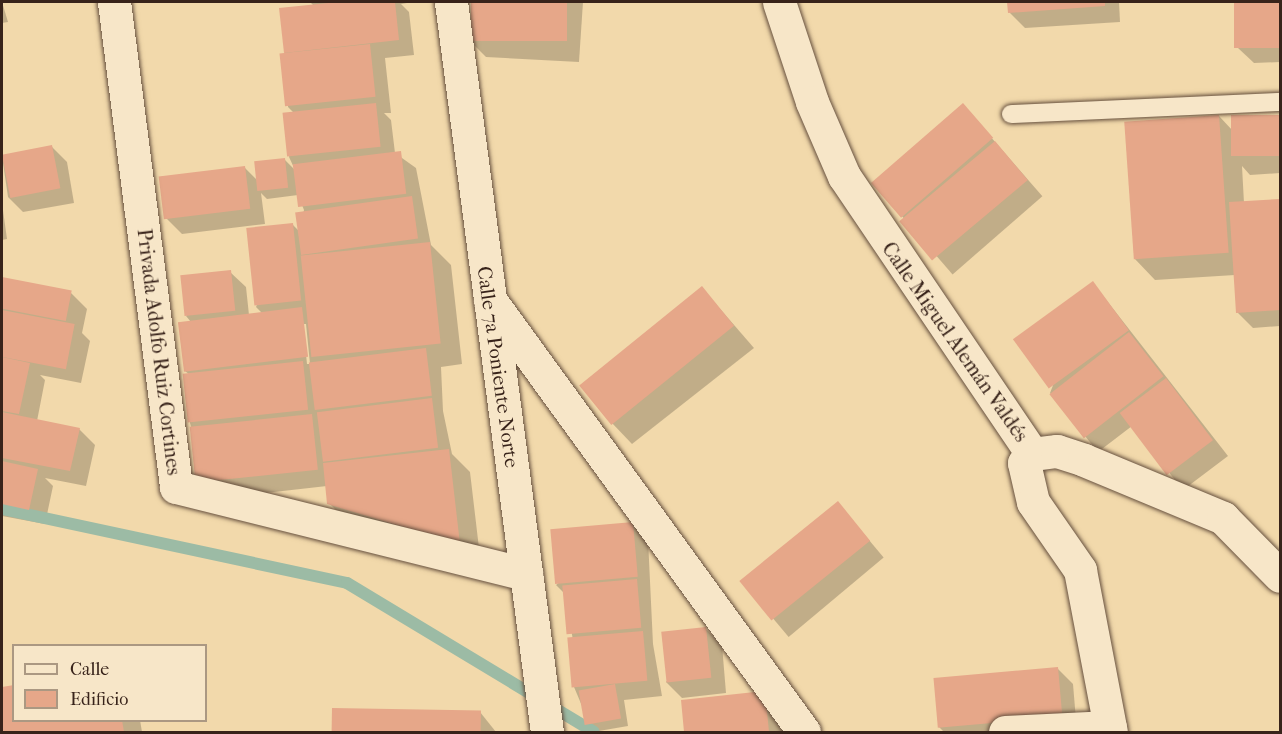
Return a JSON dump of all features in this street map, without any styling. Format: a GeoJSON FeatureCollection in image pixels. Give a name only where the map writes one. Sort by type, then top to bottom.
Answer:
{"type":"FeatureCollection","features":[{"type":"Feature","properties":{"kind":"street","name":"Privada Adolfo Ruiz Cortines"},"geometry":{"type":"LineString","coordinates":[[114,2],[176,487],[526,574]]}},
{"type":"Feature","properties":{"kind":"street","name":"Calle 7a Poniente Norte"},"geometry":{"type":"LineString","coordinates":[[451,2],[526,574],[528,610],[547,732]]}},
{"type":"Feature","properties":{"kind":"street","name":"Calle Miguel Alemán Valdés"},"geometry":{"type":"LineString","coordinates":[[779,2],[812,102],[844,176],[1032,454],[1057,451],[1084,460],[1223,518],[1281,576]]}},
{"type":"Feature","properties":{"kind":"street"},"geometry":{"type":"LineString","coordinates":[[489,297],[804,732]]}},
{"type":"Feature","properties":{"kind":"street"},"geometry":{"type":"LineString","coordinates":[[1005,732],[1111,730],[1080,570],[1033,502],[1024,463],[1032,454]]}},
{"type":"Feature","properties":{"kind":"lane"},"geometry":{"type":"LineString","coordinates":[[1011,114],[1281,102]]}},
{"type":"Feature","properties":{"kind":"building"},"geometry":{"type":"Polygon","coordinates":[[[338,2],[395,2],[399,40],[284,53],[279,8],[338,2]]]}},
{"type":"Feature","properties":{"kind":"building"},"geometry":{"type":"Polygon","coordinates":[[[471,2],[567,2],[567,41],[471,41],[471,2]]]}},
{"type":"Feature","properties":{"kind":"building"},"geometry":{"type":"Polygon","coordinates":[[[1007,2],[1105,2],[1105,6],[1008,13],[1007,2]]]}},
{"type":"Feature","properties":{"kind":"building"},"geometry":{"type":"Polygon","coordinates":[[[1234,2],[1280,2],[1280,48],[1234,48],[1234,2]]]}},
{"type":"Feature","properties":{"kind":"building"},"geometry":{"type":"Polygon","coordinates":[[[370,44],[376,97],[285,106],[279,54],[370,44]]]}},
{"type":"Feature","properties":{"kind":"building"},"geometry":{"type":"Polygon","coordinates":[[[376,103],[381,147],[287,157],[283,113],[376,103]]]}},
{"type":"Feature","properties":{"kind":"building"},"geometry":{"type":"Polygon","coordinates":[[[963,103],[993,138],[901,218],[871,183],[963,103]]]}},
{"type":"Feature","properties":{"kind":"building"},"geometry":{"type":"Polygon","coordinates":[[[1219,115],[1229,253],[1134,259],[1124,122],[1219,115]]]}},
{"type":"Feature","properties":{"kind":"building"},"geometry":{"type":"Polygon","coordinates":[[[1231,115],[1280,115],[1280,156],[1231,156],[1231,115]]]}},
{"type":"Feature","properties":{"kind":"building"},"geometry":{"type":"Polygon","coordinates":[[[995,141],[1028,180],[932,260],[899,221],[995,141]]]}},
{"type":"Feature","properties":{"kind":"building"},"geometry":{"type":"Polygon","coordinates":[[[52,145],[60,188],[10,198],[2,155],[52,145]]]}},
{"type":"Feature","properties":{"kind":"building"},"geometry":{"type":"Polygon","coordinates":[[[401,151],[406,194],[298,207],[293,164],[401,151]]]}},
{"type":"Feature","properties":{"kind":"building"},"geometry":{"type":"Polygon","coordinates":[[[285,158],[288,188],[257,191],[254,161],[285,158]]]}},
{"type":"Feature","properties":{"kind":"building"},"geometry":{"type":"Polygon","coordinates":[[[245,166],[250,209],[164,219],[159,177],[245,166]]]}},
{"type":"Feature","properties":{"kind":"building"},"geometry":{"type":"Polygon","coordinates":[[[412,196],[418,239],[301,255],[295,212],[412,196]]]}},
{"type":"Feature","properties":{"kind":"building"},"geometry":{"type":"Polygon","coordinates":[[[1280,199],[1280,310],[1236,313],[1229,202],[1280,199]]]}},
{"type":"Feature","properties":{"kind":"building"},"geometry":{"type":"Polygon","coordinates":[[[293,223],[301,301],[254,305],[246,228],[293,223]]]}},
{"type":"Feature","properties":{"kind":"building"},"geometry":{"type":"Polygon","coordinates":[[[430,242],[441,343],[311,357],[301,256],[430,242]]]}},
{"type":"Feature","properties":{"kind":"building"},"geometry":{"type":"Polygon","coordinates":[[[231,270],[235,311],[185,316],[180,275],[231,270]]]}},
{"type":"Feature","properties":{"kind":"building"},"geometry":{"type":"Polygon","coordinates":[[[2,277],[72,291],[66,321],[2,309],[2,277]]]}},
{"type":"Feature","properties":{"kind":"building"},"geometry":{"type":"Polygon","coordinates":[[[1093,281],[1129,330],[1049,389],[1013,339],[1093,281]]]}},
{"type":"Feature","properties":{"kind":"building"},"geometry":{"type":"Polygon","coordinates":[[[702,286],[734,326],[611,425],[579,385],[702,286]]]}},
{"type":"Feature","properties":{"kind":"building"},"geometry":{"type":"Polygon","coordinates":[[[302,307],[308,357],[184,372],[178,322],[302,307]]]}},
{"type":"Feature","properties":{"kind":"building"},"geometry":{"type":"Polygon","coordinates":[[[2,310],[75,324],[66,369],[2,357],[2,310]]]}},
{"type":"Feature","properties":{"kind":"building"},"geometry":{"type":"Polygon","coordinates":[[[1129,332],[1163,376],[1084,438],[1049,394],[1129,332]]]}},
{"type":"Feature","properties":{"kind":"building"},"geometry":{"type":"Polygon","coordinates":[[[426,348],[432,396],[315,410],[309,362],[426,348]]]}},
{"type":"Feature","properties":{"kind":"building"},"geometry":{"type":"Polygon","coordinates":[[[2,357],[30,363],[19,414],[2,411],[2,357]]]}},
{"type":"Feature","properties":{"kind":"building"},"geometry":{"type":"Polygon","coordinates":[[[303,361],[308,410],[188,422],[183,374],[303,361]]]}},
{"type":"Feature","properties":{"kind":"building"},"geometry":{"type":"Polygon","coordinates":[[[1166,378],[1213,440],[1167,475],[1120,413],[1166,378]]]}},
{"type":"Feature","properties":{"kind":"building"},"geometry":{"type":"Polygon","coordinates":[[[432,398],[438,448],[323,462],[317,412],[432,398]]]}},
{"type":"Feature","properties":{"kind":"building"},"geometry":{"type":"Polygon","coordinates":[[[2,412],[80,428],[70,471],[2,458],[2,412]]]}},
{"type":"Feature","properties":{"kind":"building"},"geometry":{"type":"Polygon","coordinates":[[[312,414],[318,470],[196,483],[190,427],[312,414]]]}},
{"type":"Feature","properties":{"kind":"building"},"geometry":{"type":"Polygon","coordinates":[[[449,449],[460,544],[327,504],[323,463],[449,449]]]}},
{"type":"Feature","properties":{"kind":"building"},"geometry":{"type":"Polygon","coordinates":[[[2,461],[38,469],[29,510],[2,504],[2,461]]]}},
{"type":"Feature","properties":{"kind":"building"},"geometry":{"type":"Polygon","coordinates":[[[838,501],[870,541],[771,621],[739,581],[838,501]]]}},
{"type":"Feature","properties":{"kind":"building"},"geometry":{"type":"Polygon","coordinates":[[[633,522],[638,577],[555,584],[550,529],[633,522]]]}},
{"type":"Feature","properties":{"kind":"building"},"geometry":{"type":"Polygon","coordinates":[[[637,579],[641,628],[567,634],[562,586],[637,579]]]}},
{"type":"Feature","properties":{"kind":"building"},"geometry":{"type":"Polygon","coordinates":[[[706,627],[711,678],[667,682],[661,632],[706,627]]]}},
{"type":"Feature","properties":{"kind":"building"},"geometry":{"type":"Polygon","coordinates":[[[643,631],[647,681],[572,687],[567,638],[643,631]]]}},
{"type":"Feature","properties":{"kind":"building"},"geometry":{"type":"Polygon","coordinates":[[[1058,667],[1062,717],[938,728],[933,678],[1058,667]]]}},
{"type":"Feature","properties":{"kind":"building"},"geometry":{"type":"Polygon","coordinates":[[[615,684],[621,718],[585,725],[579,690],[615,684]]]}},
{"type":"Feature","properties":{"kind":"building"},"geometry":{"type":"Polygon","coordinates":[[[12,685],[12,722],[122,722],[124,732],[2,732],[2,687],[12,685]]]}},
{"type":"Feature","properties":{"kind":"building"},"geometry":{"type":"Polygon","coordinates":[[[765,691],[769,732],[684,732],[681,700],[765,691]]]}},
{"type":"Feature","properties":{"kind":"building"},"geometry":{"type":"Polygon","coordinates":[[[332,708],[481,711],[481,732],[332,732],[332,708]]]}},
{"type":"Feature","properties":{"kind":"waterway"},"geometry":{"type":"LineString","coordinates":[[2,509],[347,583],[594,732]]}}]}
